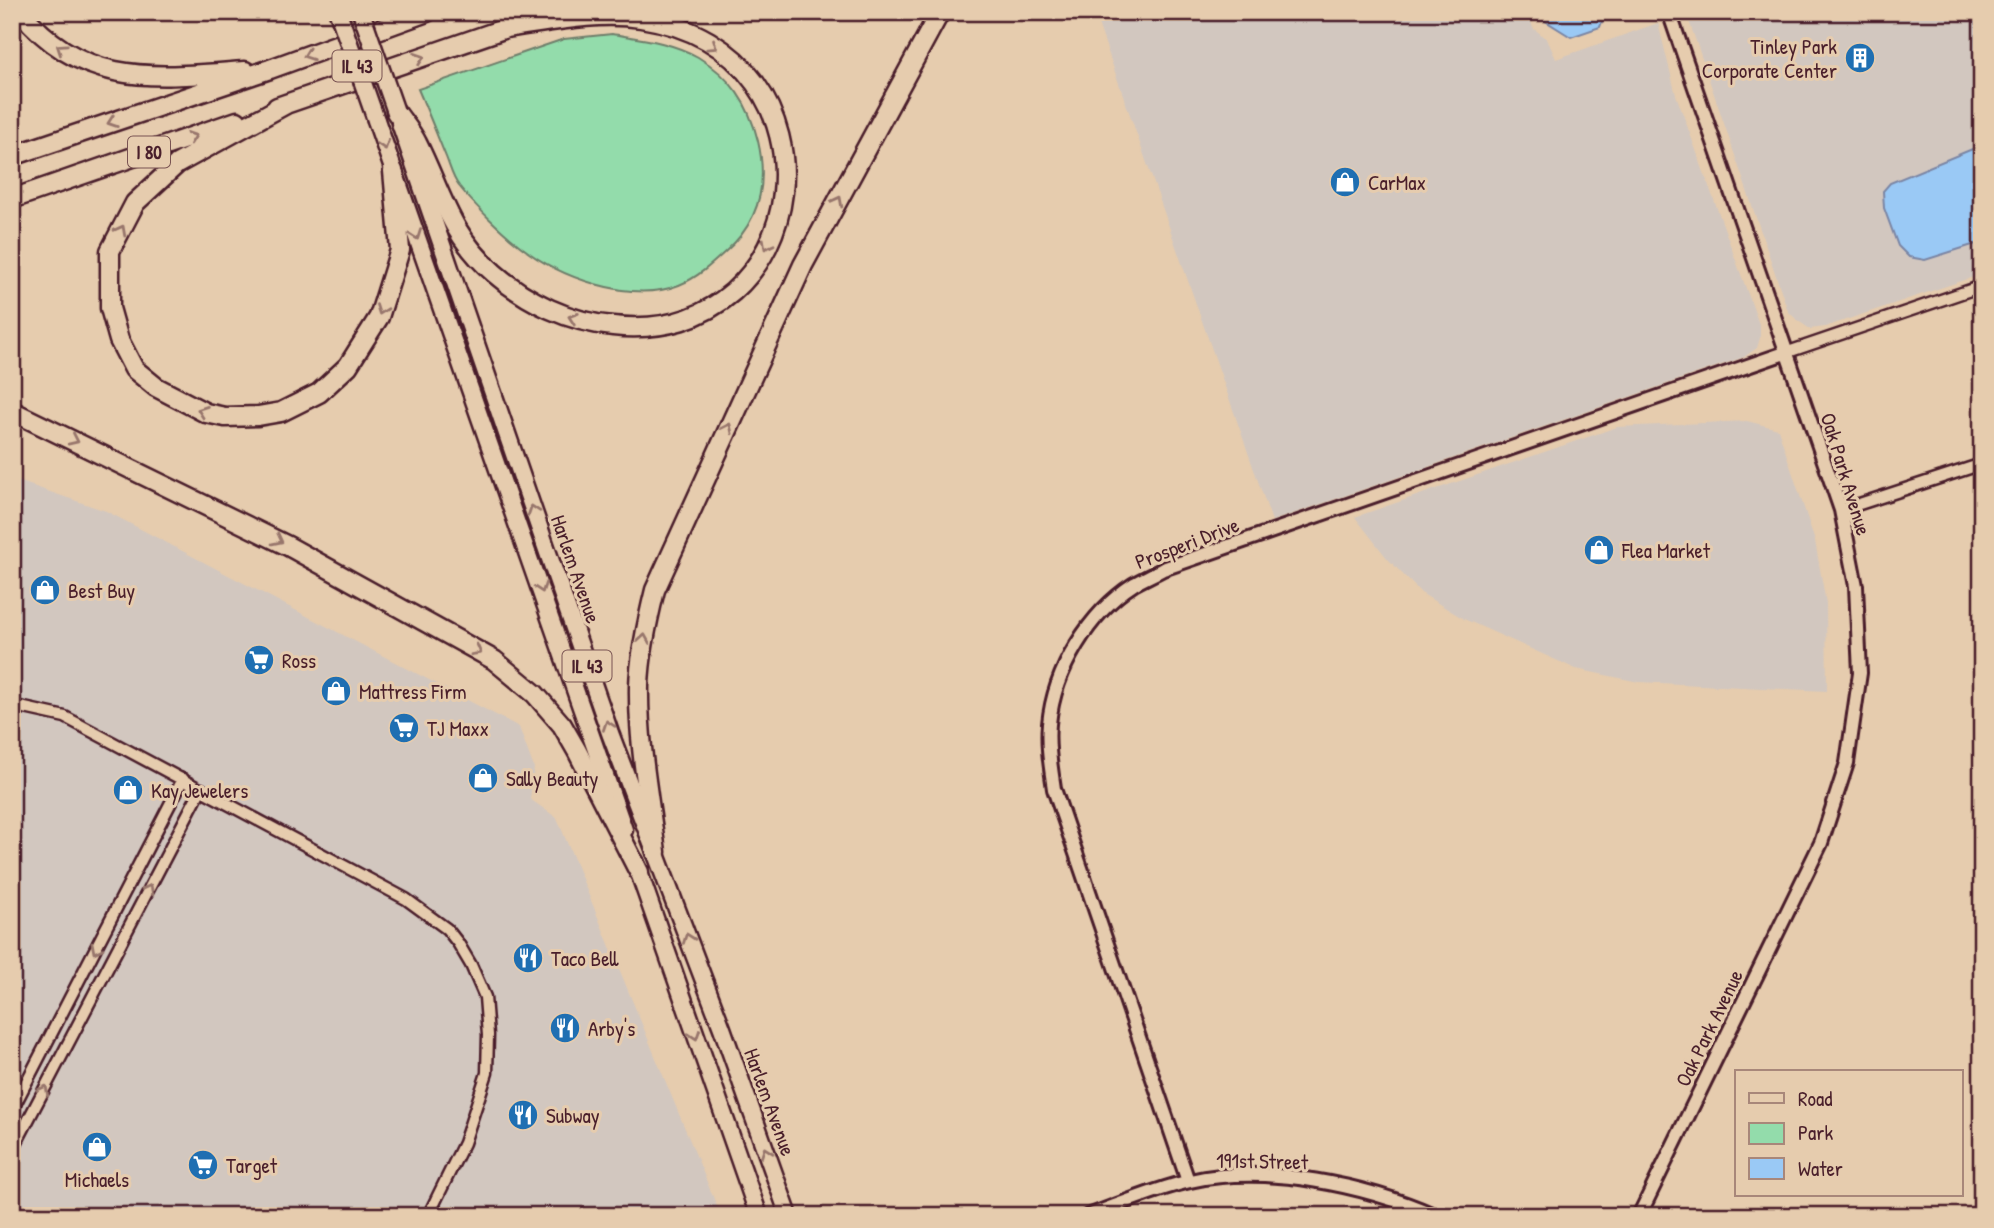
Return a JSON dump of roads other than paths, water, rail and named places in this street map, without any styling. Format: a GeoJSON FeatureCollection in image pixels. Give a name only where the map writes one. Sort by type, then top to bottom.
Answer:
{"type":"FeatureCollection","features":[{"type":"Feature","properties":{"kind":"highway"},"geometry":{"type":"LineString","coordinates":[[21,12],[41,34],[66,53],[111,71],[159,77],[270,69]]}},
{"type":"Feature","properties":{"kind":"highway","name":"I 80"},"geometry":{"type":"LineString","coordinates":[[12,156],[270,69],[399,18],[427,12]]}},
{"type":"Feature","properties":{"kind":"highway","name":"I 80"},"geometry":{"type":"LineString","coordinates":[[12,199],[551,12]]}},
{"type":"Feature","properties":{"kind":"highway"},"geometry":{"type":"LineString","coordinates":[[656,852],[639,719],[641,657],[655,590],[803,265],[940,12]]}},
{"type":"Feature","properties":{"kind":"highway"},"geometry":{"type":"LineString","coordinates":[[396,112],[416,141],[448,215],[460,235],[492,272],[538,303],[586,322],[642,328],[690,317],[716,303],[740,284],[755,266],[776,229],[782,206],[785,175],[782,144],[773,114],[742,68],[696,35],[672,25],[639,18],[593,16],[505,28]]}},
{"type":"Feature","properties":{"kind":"highway"},"geometry":{"type":"LineString","coordinates":[[286,104],[177,164],[135,203],[110,251],[110,309],[118,340],[134,369],[156,387],[206,413],[225,417],[281,412],[319,393],[348,366],[379,317],[400,250],[393,171]]}},
{"type":"Feature","properties":{"kind":"highway"},"geometry":{"type":"LineString","coordinates":[[12,411],[288,546],[494,660],[536,694],[562,725],[639,872]]}},
{"type":"Feature","properties":{"kind":"main road","name":"Harlem Avenue"},"geometry":{"type":"LineString","coordinates":[[338,12],[759,1216]]}},
{"type":"Feature","properties":{"kind":"main road","name":"Harlem Avenue"},"geometry":{"type":"LineString","coordinates":[[361,12],[610,733],[789,1216]]}},
{"type":"Feature","properties":{"kind":"street","name":"Oak Park Avenue"},"geometry":{"type":"LineString","coordinates":[[1639,1216],[1821,843],[1847,763],[1860,673],[1856,586],[1841,510],[1669,12]]}},
{"type":"Feature","properties":{"kind":"street"},"geometry":{"type":"LineString","coordinates":[[1788,352],[1982,286]]}},
{"type":"Feature","properties":{"kind":"street","name":"Prosperi Drive"},"geometry":{"type":"LineString","coordinates":[[1188,1181],[1054,789],[1049,756],[1051,713],[1069,658],[1086,630],[1108,606],[1133,585],[1163,569],[1788,352]]}},
{"type":"Feature","properties":{"kind":"street"},"geometry":{"type":"LineString","coordinates":[[1841,510],[1982,464]]}},
{"type":"Feature","properties":{"kind":"street"},"geometry":{"type":"LineString","coordinates":[[12,708],[20,707],[65,717],[407,899],[447,929],[471,965],[485,997],[487,1073],[464,1143],[428,1216]]}},
{"type":"Feature","properties":{"kind":"street"},"geometry":{"type":"LineString","coordinates":[[12,1110],[183,779]]}},
{"type":"Feature","properties":{"kind":"street"},"geometry":{"type":"LineString","coordinates":[[12,1151],[201,789]]}},
{"type":"Feature","properties":{"kind":"street","name":"191st Street"},"geometry":{"type":"LineString","coordinates":[[1088,1216],[1188,1181],[1217,1177],[1286,1177],[1312,1180],[1368,1192],[1436,1216]]}},
{"type":"Feature","properties":{"kind":"water"},"geometry":{"type":"Polygon","coordinates":[[[1541,12],[1603,12],[1604,16],[1600,27],[1571,37],[1544,20],[1541,12]]]}},
{"type":"Feature","properties":{"kind":"water"},"geometry":{"type":"Polygon","coordinates":[[[1982,145],[1982,242],[1925,260],[1909,257],[1898,246],[1884,208],[1883,191],[1890,183],[1982,145]]]}},
{"type":"Feature","properties":{"kind":"place","name":"Tinley Park Corporate Center"},"geometry":{"type":"Point","coordinates":[1860,58]}},
{"type":"Feature","properties":{"kind":"place","name":"CarMax"},"geometry":{"type":"Point","coordinates":[1345,182]}},
{"type":"Feature","properties":{"kind":"place","name":"Flea Market"},"geometry":{"type":"Point","coordinates":[1599,550]}},
{"type":"Feature","properties":{"kind":"place","name":"Best Buy"},"geometry":{"type":"Point","coordinates":[45,590]}},
{"type":"Feature","properties":{"kind":"place","name":"Ross"},"geometry":{"type":"Point","coordinates":[259,660]}},
{"type":"Feature","properties":{"kind":"place","name":"Mattress Firm"},"geometry":{"type":"Point","coordinates":[336,691]}},
{"type":"Feature","properties":{"kind":"place","name":"TJ Maxx"},"geometry":{"type":"Point","coordinates":[404,728]}},
{"type":"Feature","properties":{"kind":"place","name":"Sally Beauty"},"geometry":{"type":"Point","coordinates":[483,778]}},
{"type":"Feature","properties":{"kind":"place","name":"Kay Jewelers"},"geometry":{"type":"Point","coordinates":[128,790]}},
{"type":"Feature","properties":{"kind":"place","name":"Taco Bell"},"geometry":{"type":"Point","coordinates":[528,958]}},
{"type":"Feature","properties":{"kind":"place","name":"Arby's"},"geometry":{"type":"Point","coordinates":[565,1028]}},
{"type":"Feature","properties":{"kind":"place","name":"Subway"},"geometry":{"type":"Point","coordinates":[523,1115]}},
{"type":"Feature","properties":{"kind":"place","name":"Michaels"},"geometry":{"type":"Point","coordinates":[97,1147]}},
{"type":"Feature","properties":{"kind":"place","name":"Target"},"geometry":{"type":"Point","coordinates":[203,1165]}}]}
